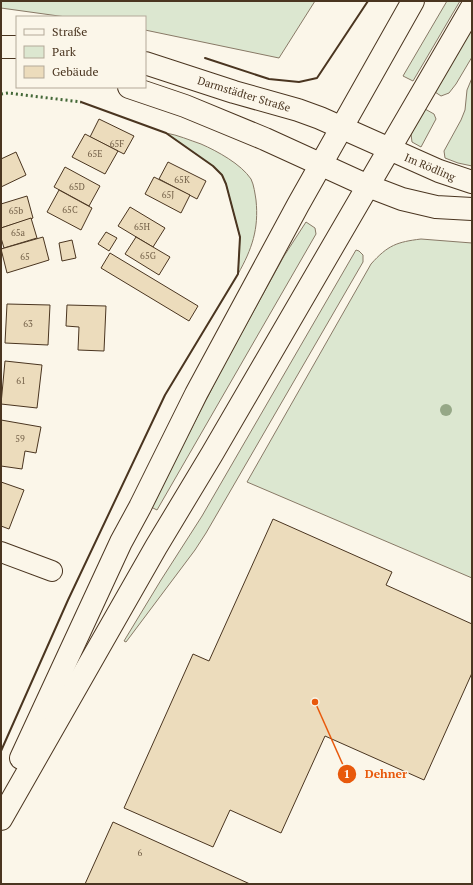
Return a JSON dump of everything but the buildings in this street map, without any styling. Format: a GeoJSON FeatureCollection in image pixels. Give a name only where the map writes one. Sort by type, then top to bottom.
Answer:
{"type":"FeatureCollection","features":[{"type":"Feature","properties":{"kind":"main road"},"geometry":{"type":"LineString","coordinates":[[1,819],[8,786],[121,542],[224,341],[320,165],[413,1]]}},
{"type":"Feature","properties":{"kind":"main road"},"geometry":{"type":"LineString","coordinates":[[1,819],[156,547],[212,454],[472,7]]}},
{"type":"Feature","properties":{"kind":"main road"},"geometry":{"type":"LineString","coordinates":[[1,47],[16,47]]}},
{"type":"Feature","properties":{"kind":"main road","name":"Darmstädter Straße"},"geometry":{"type":"LineString","coordinates":[[146,63],[234,92],[298,110],[342,127],[390,149]]}},
{"type":"Feature","properties":{"kind":"main road"},"geometry":{"type":"LineString","coordinates":[[132,88],[184,106],[368,186],[417,204],[436,207],[472,209]]}},
{"type":"Feature","properties":{"kind":"main road","name":"Im Rödling"},"geometry":{"type":"LineString","coordinates":[[390,149],[438,171],[472,182]]}},
{"type":"Feature","properties":{"kind":"street"},"geometry":{"type":"LineString","coordinates":[[1,552],[52,572]]}},
{"type":"Feature","properties":{"kind":"green space"},"geometry":{"type":"Polygon","coordinates":[[[1,1],[315,1],[279,58],[146,30],[146,16],[59,16],[1,8],[1,1]]]}},
{"type":"Feature","properties":{"kind":"green space"},"geometry":{"type":"Polygon","coordinates":[[[447,1],[460,1],[413,81],[403,76],[447,1]]]}},
{"type":"Feature","properties":{"kind":"green space"},"geometry":{"type":"Polygon","coordinates":[[[472,28],[472,57],[449,93],[441,96],[435,92],[472,28]]]}},
{"type":"Feature","properties":{"kind":"green space"},"geometry":{"type":"Polygon","coordinates":[[[472,78],[472,166],[445,158],[444,151],[465,110],[467,90],[472,78]]]}},
{"type":"Feature","properties":{"kind":"green space"},"geometry":{"type":"Polygon","coordinates":[[[425,109],[434,114],[436,119],[421,147],[412,142],[411,134],[425,109]]]}},
{"type":"Feature","properties":{"kind":"green space"},"geometry":{"type":"Polygon","coordinates":[[[166,133],[179,136],[214,150],[235,163],[247,173],[251,179],[254,187],[257,210],[255,230],[251,247],[238,274],[240,237],[226,184],[222,175],[213,166],[166,133]]]}},
{"type":"Feature","properties":{"kind":"green space"},"geometry":{"type":"Polygon","coordinates":[[[306,222],[315,228],[316,234],[157,510],[151,507],[224,365],[284,256],[306,222]]]}},
{"type":"Feature","properties":{"kind":"green space"},"geometry":{"type":"Polygon","coordinates":[[[421,239],[472,243],[472,578],[247,482],[371,264],[383,252],[399,243],[421,239]]]}},
{"type":"Feature","properties":{"kind":"green space"},"geometry":{"type":"Polygon","coordinates":[[[356,250],[363,255],[363,262],[206,533],[126,642],[124,641],[202,516],[356,250]]]}},
{"type":"Feature","properties":{"kind":"hedge"},"geometry":{"type":"LineString","coordinates":[[1,94],[8,93],[81,102]]}},
{"type":"Feature","properties":{"kind":"wall"},"geometry":{"type":"LineString","coordinates":[[205,58],[269,79],[299,82],[317,78],[368,1]]}},
{"type":"Feature","properties":{"kind":"wall"},"geometry":{"type":"LineString","coordinates":[[1,751],[68,600],[165,395],[238,274],[240,237],[226,184],[222,175],[213,166],[166,133],[81,102]]}},
{"type":"Feature","properties":{"kind":"place","name":"Dehner"},"geometry":{"type":"Point","coordinates":[315,702]}}]}
